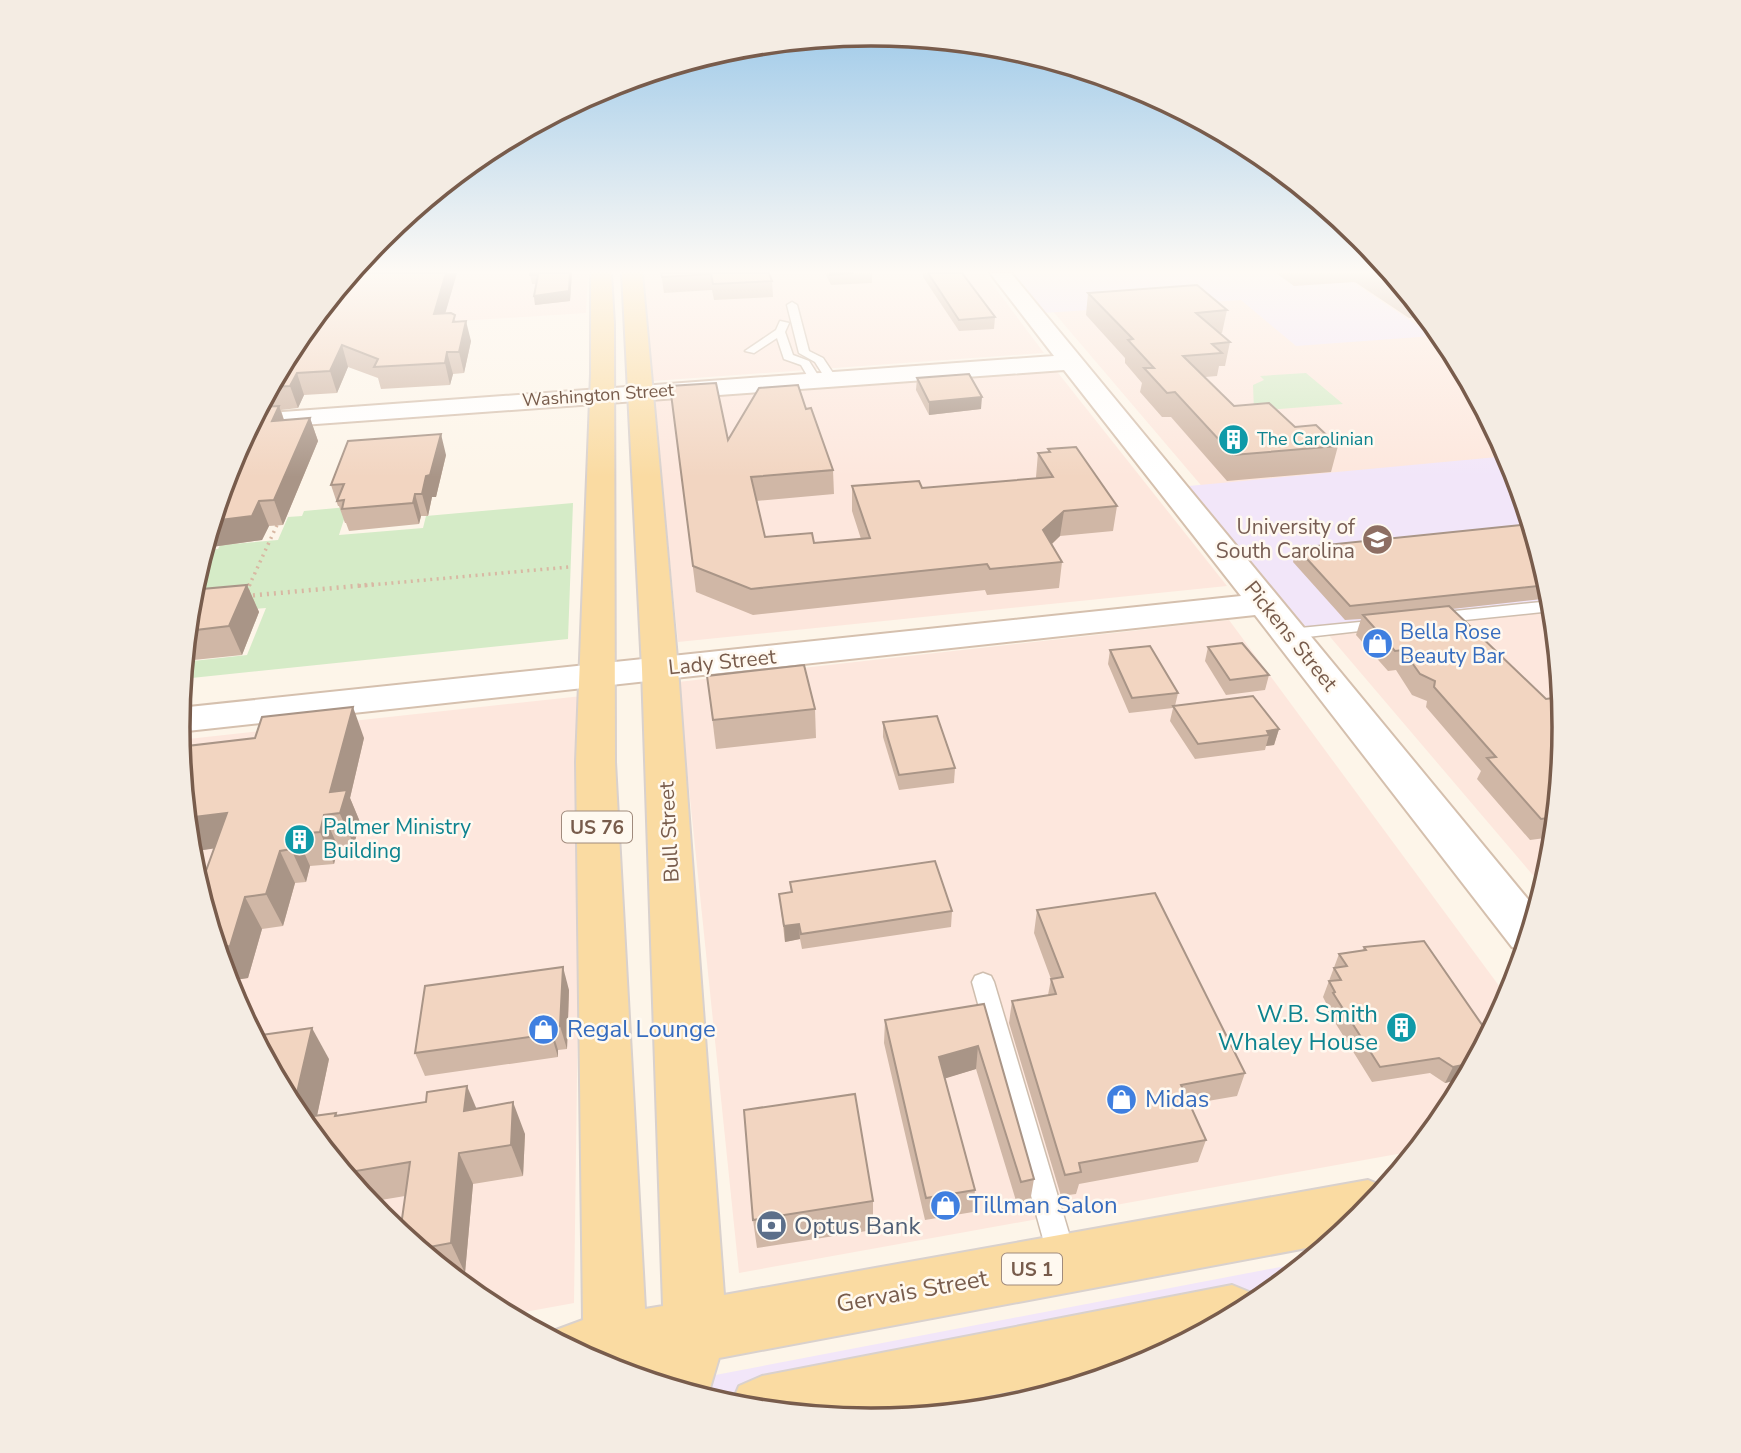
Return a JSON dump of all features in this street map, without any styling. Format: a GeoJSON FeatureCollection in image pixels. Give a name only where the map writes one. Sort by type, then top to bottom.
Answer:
{"type":"FeatureCollection","features":[{"type":"Feature","properties":{"kind":"main road","name":"Bull Street"},"geometry":{"type":"LineString","coordinates":[[612,341],[660,669],[695,1331],[681,1380]]}},
{"type":"Feature","properties":{"kind":"main road","name":"Bull Street"},"geometry":{"type":"LineString","coordinates":[[609,1356],[598,927],[596,676],[626,341]]}},
{"type":"Feature","properties":{"kind":"main road","name":"Gervais Street"},"geometry":{"type":"LineString","coordinates":[[613,1357],[695,1331],[1348,1212]]}},
{"type":"Feature","properties":{"kind":"main road"},"geometry":{"type":"LineString","coordinates":[[792,1403],[1202,1321]]}},
{"type":"Feature","properties":{"kind":"street","name":"Pickens Street"},"geometry":{"type":"LineString","coordinates":[[1054,341],[1521,924]]}},
{"type":"Feature","properties":{"kind":"street","name":"Washington Street"},"geometry":{"type":"LineString","coordinates":[[262,421],[1071,362]]}},
{"type":"Feature","properties":{"kind":"street","name":"Lady Street"},"geometry":{"type":"LineString","coordinates":[[190,719],[660,669],[1278,619]]}},
{"type":"Feature","properties":{"kind":"lane"},"geometry":{"type":"LineString","coordinates":[[750,351],[766,341]]}},
{"type":"Feature","properties":{"kind":"lane"},"geometry":{"type":"LineString","coordinates":[[783,341],[788,357],[805,363],[827,379]]}},
{"type":"Feature","properties":{"kind":"lane"},"geometry":{"type":"LineString","coordinates":[[794,341],[795,355],[813,362],[827,379]]}},
{"type":"Feature","properties":{"kind":"lane"},"geometry":{"type":"LineString","coordinates":[[1419,620],[1540,607]]}},
{"type":"Feature","properties":{"kind":"lane","name":"Lady Street"},"geometry":{"type":"LineString","coordinates":[[1278,619],[1392,623]]}},
{"type":"Feature","properties":{"kind":"lane"},"geometry":{"type":"LineString","coordinates":[[983,982],[1064,1264]]}},
{"type":"Feature","properties":{"kind":"path"},"geometry":{"type":"LineString","coordinates":[[277,525],[244,597],[575,566]]}},
{"type":"Feature","properties":{"kind":"shaded area"},"geometry":{"type":"Polygon","coordinates":[[[650,341],[1035,341],[1044,353],[653,381],[650,341]]]}},
{"type":"Feature","properties":{"kind":"shaded area"},"geometry":{"type":"Polygon","coordinates":[[[1078,341],[1432,341],[1460,386],[1500,466],[1528,550],[1538,594],[1546,638],[1552,726],[1546,815],[1534,876],[1078,341]]]}},
{"type":"Feature","properties":{"kind":"shaded area"},"geometry":{"type":"Polygon","coordinates":[[[1290,341],[1367,341],[1296,346],[1290,341]]]}},
{"type":"Feature","properties":{"kind":"shaded area"},"geometry":{"type":"Polygon","coordinates":[[[1055,369],[1227,586],[678,642],[654,401],[1055,369]]]}},
{"type":"Feature","properties":{"kind":"shaded area","name":"University of South Carolina"},"geometry":{"type":"Polygon","coordinates":[[[1496,457],[1528,550],[1540,603],[1298,631],[1178,487],[1496,457]]]}},
{"type":"Feature","properties":{"kind":"shaded area"},"geometry":{"type":"Polygon","coordinates":[[[1229,620],[1500,987],[1460,1067],[1437,1105],[1401,1153],[739,1273],[678,682],[1229,620]]]}},
{"type":"Feature","properties":{"kind":"shaded area"},"geometry":{"type":"Polygon","coordinates":[[[582,696],[574,1303],[524,1312],[456,1267],[421,1239],[358,1176],[304,1105],[260,1028],[226,945],[213,903],[195,815],[190,739],[582,696]]]}},
{"type":"Feature","properties":{"kind":"shaded area"},"geometry":{"type":"Polygon","coordinates":[[[1287,1266],[1211,1316],[1131,1356],[1047,1384],[1003,1394],[959,1402],[870,1408],[782,1402],[684,1381],[1287,1266]]]}},
{"type":"Feature","properties":{"kind":"green space"},"geometry":{"type":"Polygon","coordinates":[[[1306,373],[1343,404],[1254,411],[1253,385],[1264,380],[1260,376],[1306,373]]]}},
{"type":"Feature","properties":{"kind":"green space"},"geometry":{"type":"Polygon","coordinates":[[[573,503],[568,639],[191,678],[193,661],[247,655],[266,608],[199,614],[213,549],[218,549],[220,545],[278,540],[288,517],[302,516],[304,511],[348,507],[339,535],[423,528],[426,516],[573,503]]]}},
{"type":"Feature","properties":{"kind":"building"},"geometry":{"type":"Polygon","coordinates":[[[309,341],[462,341],[459,352],[447,352],[445,363],[374,367],[378,359],[342,345],[330,371],[297,373],[290,386],[281,386],[309,341]]]}},
{"type":"Feature","properties":{"kind":"building"},"geometry":{"type":"Polygon","coordinates":[[[1129,341],[1229,341],[1212,344],[1222,353],[1183,356],[1234,406],[1269,403],[1295,427],[1316,425],[1338,446],[1233,455],[1175,392],[1167,393],[1144,368],[1154,368],[1129,341]]]}},
{"type":"Feature","properties":{"kind":"building"},"geometry":{"type":"Polygon","coordinates":[[[969,374],[982,397],[929,402],[917,378],[969,374]]]}},
{"type":"Feature","properties":{"kind":"building"},"geometry":{"type":"Polygon","coordinates":[[[716,383],[728,440],[759,388],[798,385],[806,409],[811,408],[833,470],[751,477],[765,537],[812,533],[814,543],[870,538],[852,486],[919,481],[922,488],[1053,477],[1038,453],[1050,452],[1048,449],[1076,447],[1117,506],[1064,511],[1043,530],[1062,562],[990,569],[987,564],[751,589],[693,566],[670,386],[716,383]]]}},
{"type":"Feature","properties":{"kind":"building"},"geometry":{"type":"Polygon","coordinates":[[[270,406],[279,406],[272,421],[310,418],[274,500],[259,501],[252,516],[222,520],[241,466],[270,406]]]}},
{"type":"Feature","properties":{"kind":"building"},"geometry":{"type":"Polygon","coordinates":[[[441,434],[430,475],[426,476],[422,494],[415,494],[413,503],[342,509],[344,500],[337,501],[344,484],[331,485],[348,441],[441,434]]]}},
{"type":"Feature","properties":{"kind":"building"},"geometry":{"type":"Polygon","coordinates":[[[1520,525],[1536,586],[1350,606],[1297,548],[1520,525]]]}},
{"type":"Feature","properties":{"kind":"building"},"geometry":{"type":"Polygon","coordinates":[[[247,585],[229,626],[196,630],[204,589],[247,585]]]}},
{"type":"Feature","properties":{"kind":"building"},"geometry":{"type":"Polygon","coordinates":[[[1449,606],[1546,699],[1551,698],[1550,771],[1545,818],[1541,819],[1487,758],[1496,757],[1434,687],[1435,681],[1420,674],[1403,650],[1395,651],[1363,615],[1449,606]]]}},
{"type":"Feature","properties":{"kind":"building"},"geometry":{"type":"Polygon","coordinates":[[[1242,643],[1269,675],[1230,680],[1208,647],[1242,643]]]}},
{"type":"Feature","properties":{"kind":"building"},"geometry":{"type":"Polygon","coordinates":[[[1150,646],[1178,693],[1132,698],[1110,650],[1150,646]]]}},
{"type":"Feature","properties":{"kind":"building"},"geometry":{"type":"Polygon","coordinates":[[[804,665],[815,709],[713,720],[707,676],[804,665]]]}},
{"type":"Feature","properties":{"kind":"building"},"geometry":{"type":"Polygon","coordinates":[[[1253,696],[1279,729],[1267,731],[1269,735],[1198,744],[1173,706],[1253,696]]]}},
{"type":"Feature","properties":{"kind":"building"},"geometry":{"type":"Polygon","coordinates":[[[353,707],[330,792],[347,790],[340,813],[324,815],[320,832],[296,834],[291,849],[280,851],[266,894],[245,897],[230,946],[227,947],[206,871],[227,813],[195,817],[190,746],[255,738],[262,717],[353,707]]]}},
{"type":"Feature","properties":{"kind":"building"},"geometry":{"type":"Polygon","coordinates":[[[937,716],[955,768],[899,775],[883,722],[937,716]]]}},
{"type":"Feature","properties":{"kind":"building"},"geometry":{"type":"Polygon","coordinates":[[[935,861],[952,911],[801,934],[799,924],[784,926],[779,894],[792,892],[790,882],[935,861]]]}},
{"type":"Feature","properties":{"kind":"building"},"geometry":{"type":"Polygon","coordinates":[[[1155,893],[1245,1073],[1181,1085],[1206,1140],[1079,1163],[1081,1172],[1065,1175],[1012,1001],[1056,994],[1051,979],[1063,977],[1037,910],[1155,893]]]}},
{"type":"Feature","properties":{"kind":"building","name":"W.B. Smith Whaley House"},"geometry":{"type":"Polygon","coordinates":[[[1424,941],[1482,1025],[1461,1065],[1453,1067],[1439,1058],[1380,1067],[1333,993],[1335,992],[1329,981],[1341,980],[1334,968],[1347,966],[1339,954],[1366,950],[1364,947],[1424,941]]]}},
{"type":"Feature","properties":{"kind":"building"},"geometry":{"type":"Polygon","coordinates":[[[563,967],[560,1026],[551,1027],[551,1034],[415,1053],[425,986],[563,967]]]}},
{"type":"Feature","properties":{"kind":"building"},"geometry":{"type":"Polygon","coordinates":[[[984,1004],[1034,1179],[1021,1182],[978,1046],[939,1057],[975,1190],[926,1198],[885,1020],[984,1004]]]}},
{"type":"Feature","properties":{"kind":"building"},"geometry":{"type":"Polygon","coordinates":[[[312,1028],[297,1093],[281,1067],[264,1035],[312,1028]]]}},
{"type":"Feature","properties":{"kind":"building"},"geometry":{"type":"Polygon","coordinates":[[[467,1086],[464,1111],[513,1102],[511,1145],[459,1153],[451,1243],[431,1247],[402,1220],[410,1162],[354,1171],[312,1116],[336,1113],[335,1116],[426,1102],[427,1092],[467,1086]]]}},
{"type":"Feature","properties":{"kind":"building"},"geometry":{"type":"Polygon","coordinates":[[[855,1094],[873,1201],[753,1220],[744,1110],[855,1094]]]}},
{"type":"Feature","properties":{"kind":"place","name":"The Carolinian"},"geometry":{"type":"Point","coordinates":[1234,439]}},
{"type":"Feature","properties":{"kind":"place","name":"University of South Carolina"},"geometry":{"type":"Point","coordinates":[1378,539]}},
{"type":"Feature","properties":{"kind":"place","name":"Bella Rose Beauty Bar"},"geometry":{"type":"Point","coordinates":[1377,644]}},
{"type":"Feature","properties":{"kind":"place","name":"Palmer Ministry Building"},"geometry":{"type":"Point","coordinates":[300,839]}},
{"type":"Feature","properties":{"kind":"place","name":"W.B. Smith Whaley House"},"geometry":{"type":"Point","coordinates":[1401,1028]}},
{"type":"Feature","properties":{"kind":"place","name":"Regal Lounge"},"geometry":{"type":"Point","coordinates":[544,1029]}},
{"type":"Feature","properties":{"kind":"place","name":"Midas"},"geometry":{"type":"Point","coordinates":[1122,1099]}},
{"type":"Feature","properties":{"kind":"place","name":"Tillman Salon"},"geometry":{"type":"Point","coordinates":[946,1205]}},
{"type":"Feature","properties":{"kind":"place","name":"Optus Bank"},"geometry":{"type":"Point","coordinates":[771,1226]}}]}
